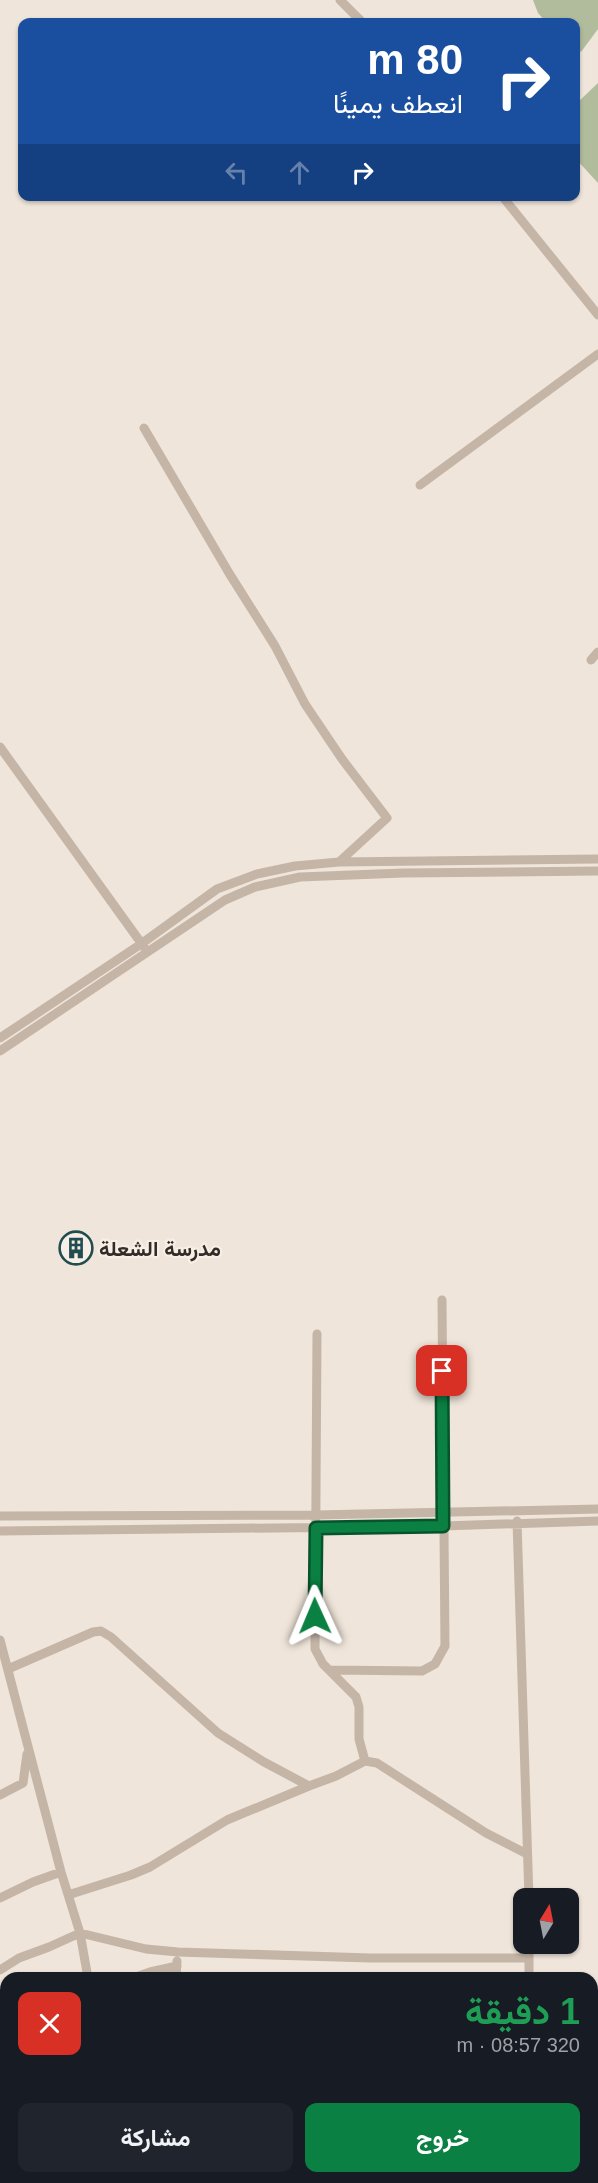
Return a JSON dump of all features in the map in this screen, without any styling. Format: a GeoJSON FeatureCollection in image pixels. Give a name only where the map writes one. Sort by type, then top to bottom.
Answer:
{"type":"FeatureCollection","features":[{"type":"Feature","properties":{"kind":"street"},"geometry":{"type":"LineString","coordinates":[[340,0],[358,18]]}},
{"type":"Feature","properties":{"kind":"street"},"geometry":{"type":"LineString","coordinates":[[506,201],[598,315]]}},
{"type":"Feature","properties":{"kind":"street"},"geometry":{"type":"LineString","coordinates":[[420,485],[598,354]]}},
{"type":"Feature","properties":{"kind":"street"},"geometry":{"type":"LineString","coordinates":[[144,428],[229,573],[275,646],[311,713],[342,759],[387,818],[339,861]]}},
{"type":"Feature","properties":{"kind":"street"},"geometry":{"type":"LineString","coordinates":[[591,660],[598,652]]}},
{"type":"Feature","properties":{"kind":"street"},"geometry":{"type":"LineString","coordinates":[[0,747],[149,953]]}},
{"type":"Feature","properties":{"kind":"street"},"geometry":{"type":"LineString","coordinates":[[504,859],[505,873]]}},
{"type":"Feature","properties":{"kind":"street"},"geometry":{"type":"LineString","coordinates":[[0,1038],[141,944],[218,889],[240,879],[296,866],[339,861],[598,859]]}},
{"type":"Feature","properties":{"kind":"street"},"geometry":{"type":"LineString","coordinates":[[0,1051],[225,900],[255,887],[311,877],[403,873],[598,871]]}},
{"type":"Feature","properties":{"kind":"street"},"geometry":{"type":"LineString","coordinates":[[329,1670],[423,1671],[435,1664],[445,1646],[442,1512],[442,1300]]}},
{"type":"Feature","properties":{"kind":"street"},"geometry":{"type":"LineString","coordinates":[[317,1334],[315,1649],[323,1664],[356,1697],[359,1707],[359,1739],[365,1761]]}},
{"type":"Feature","properties":{"kind":"street"},"geometry":{"type":"LineString","coordinates":[[0,1516],[316,1515],[598,1509]]}},
{"type":"Feature","properties":{"kind":"street"},"geometry":{"type":"LineString","coordinates":[[516,1511],[529,1888]]}},
{"type":"Feature","properties":{"kind":"street"},"geometry":{"type":"LineString","coordinates":[[0,1531],[443,1526],[598,1521]]}},
{"type":"Feature","properties":{"kind":"street"},"geometry":{"type":"LineString","coordinates":[[8,1669],[100,1631],[111,1637],[218,1733],[264,1762],[309,1786]]}},
{"type":"Feature","properties":{"kind":"street"},"geometry":{"type":"LineString","coordinates":[[0,1640],[61,1872],[80,1933],[87,1972]]}},
{"type":"Feature","properties":{"kind":"street"},"geometry":{"type":"LineString","coordinates":[[0,1795],[23,1783],[28,1749]]}},
{"type":"Feature","properties":{"kind":"street"},"geometry":{"type":"LineString","coordinates":[[68,1895],[150,1867],[227,1820],[336,1776],[365,1761],[377,1763],[486,1833],[527,1854]]}},
{"type":"Feature","properties":{"kind":"street"},"geometry":{"type":"LineString","coordinates":[[0,1898],[61,1872]]}},
{"type":"Feature","properties":{"kind":"street"},"geometry":{"type":"LineString","coordinates":[[0,1970],[19,1958],[80,1933],[146,1949],[178,1952],[370,1958],[529,1958]]}},
{"type":"Feature","properties":{"kind":"street"},"geometry":{"type":"LineString","coordinates":[[176,1972],[178,1952]]}},
{"type":"Feature","properties":{"kind":"street"},"geometry":{"type":"LineString","coordinates":[[529,1954],[530,1972]]}},
{"type":"Feature","properties":{"kind":"street"},"geometry":{"type":"LineString","coordinates":[[150,1972],[177,1966]]}},
{"type":"Feature","properties":{"kind":"green space"},"geometry":{"type":"Polygon","coordinates":[[[533,0],[598,0],[598,29],[581,52],[580,18],[542,18],[533,0]]]}},
{"type":"Feature","properties":{"kind":"green space"},"geometry":{"type":"Polygon","coordinates":[[[598,83],[598,183],[580,163],[580,100],[598,83]]]}},
{"type":"Feature","properties":{"kind":"place","name":"مدرسة الشعلة"},"geometry":{"type":"Point","coordinates":[76,1248]}},
{"type":"Feature","properties":{"kind":"route"},"geometry":{"type":"LineString","coordinates":[[315,1616],[316,1528],[443,1526],[442,1371]]}}]}
